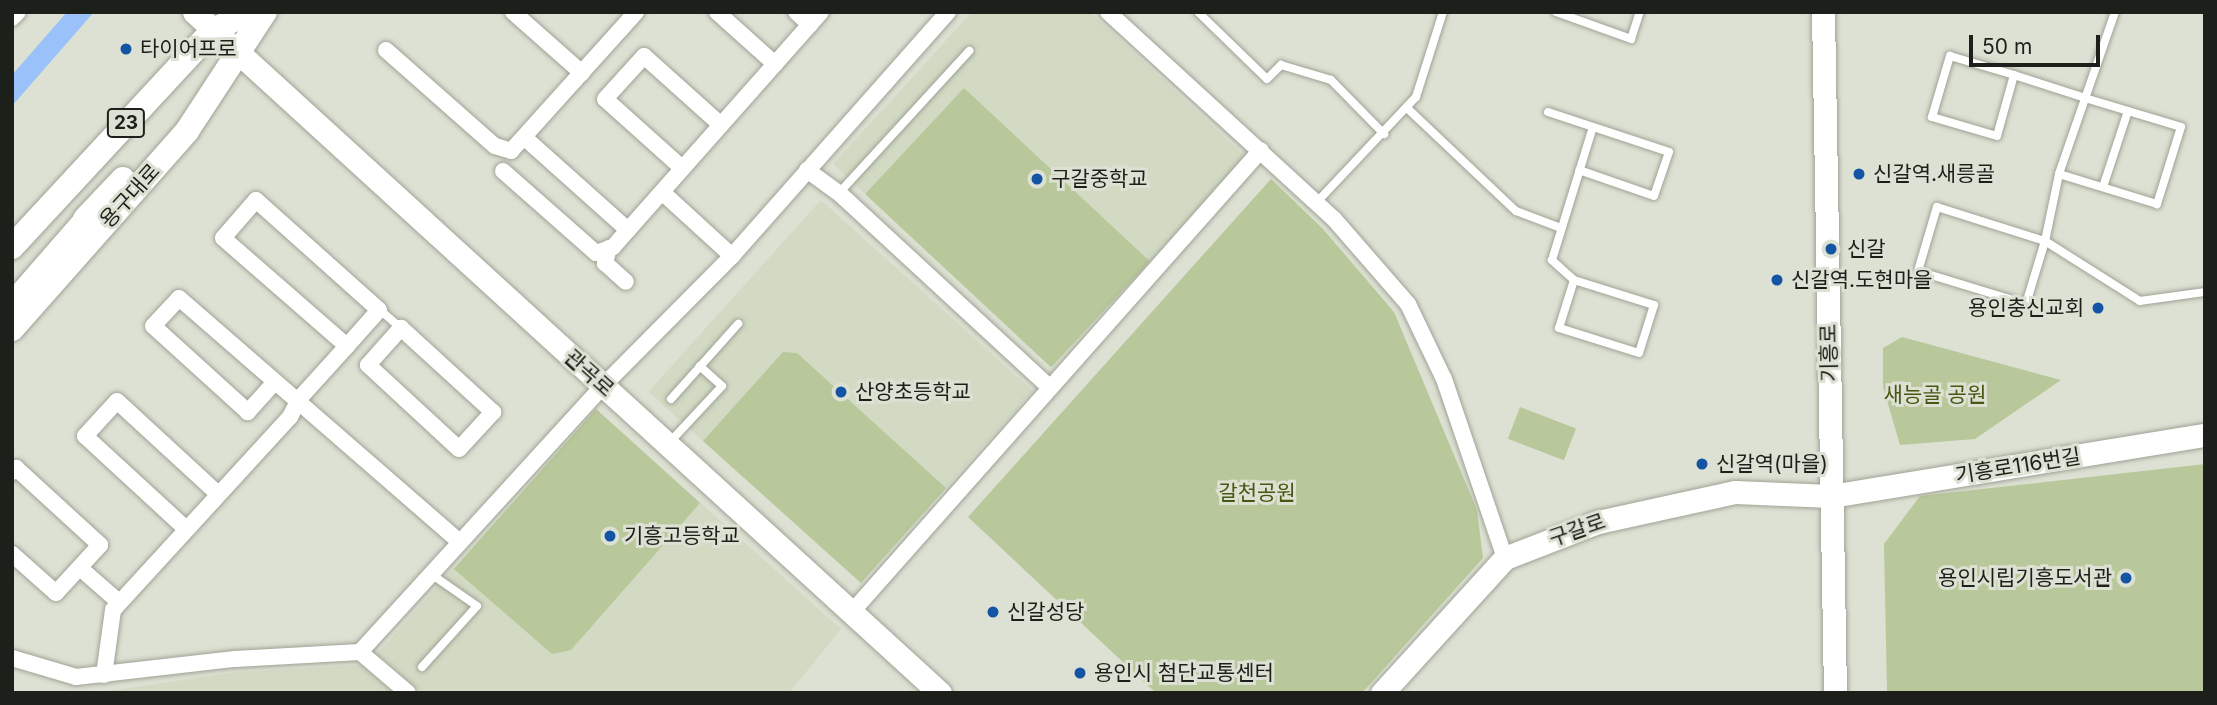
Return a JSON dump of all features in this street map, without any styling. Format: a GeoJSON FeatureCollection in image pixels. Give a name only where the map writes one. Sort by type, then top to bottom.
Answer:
{"type":"FeatureCollection","features":[{"type":"Feature","properties":{"kind":"main road","name":"23"},"geometry":{"type":"LineString","coordinates":[[12,247],[212,30],[249,12]]}},
{"type":"Feature","properties":{"kind":"main road","name":"용구대로"},"geometry":{"type":"LineString","coordinates":[[12,329],[187,131],[265,12]]}},
{"type":"Feature","properties":{"kind":"main road","name":"용구대로"},"geometry":{"type":"LineString","coordinates":[[85,219],[238,55]]}},
{"type":"Feature","properties":{"kind":"street"},"geometry":{"type":"LineString","coordinates":[[12,18],[18,12]]}},
{"type":"Feature","properties":{"kind":"street","name":"관곡로"},"geometry":{"type":"LineString","coordinates":[[194,12],[940,693]]}},
{"type":"Feature","properties":{"kind":"street"},"geometry":{"type":"LineString","coordinates":[[513,12],[582,73]]}},
{"type":"Feature","properties":{"kind":"street"},"geometry":{"type":"LineString","coordinates":[[386,50],[495,146],[511,151],[636,12]]}},
{"type":"Feature","properties":{"kind":"street"},"geometry":{"type":"LineString","coordinates":[[717,12],[775,64]]}},
{"type":"Feature","properties":{"kind":"street"},"geometry":{"type":"LineString","coordinates":[[503,171],[596,253],[609,248],[628,230],[815,18],[796,12]]}},
{"type":"Feature","properties":{"kind":"street"},"geometry":{"type":"LineString","coordinates":[[360,652],[603,386],[732,256],[948,12]]}},
{"type":"Feature","properties":{"kind":"street"},"geometry":{"type":"LineString","coordinates":[[1108,12],[1316,203],[1408,304],[1444,379],[1505,558]]}},
{"type":"Feature","properties":{"kind":"street","name":"기흥로"},"geometry":{"type":"LineString","coordinates":[[1823,12],[1835,693]]}},
{"type":"Feature","properties":{"kind":"street"},"geometry":{"type":"LineString","coordinates":[[682,168],[605,99],[644,56],[720,125]]}},
{"type":"Feature","properties":{"kind":"street"},"geometry":{"type":"LineString","coordinates":[[525,138],[628,230]]}},
{"type":"Feature","properties":{"kind":"street"},"geometry":{"type":"LineString","coordinates":[[851,613],[1261,150]]}},
{"type":"Feature","properties":{"kind":"street"},"geometry":{"type":"LineString","coordinates":[[807,170],[839,193],[1050,388]]}},
{"type":"Feature","properties":{"kind":"street"},"geometry":{"type":"LineString","coordinates":[[662,192],[732,256]]}},
{"type":"Feature","properties":{"kind":"street"},"geometry":{"type":"LineString","coordinates":[[104,675],[113,610],[217,492],[290,417],[299,399],[347,346],[379,310],[256,200],[223,238],[347,346]]}},
{"type":"Feature","properties":{"kind":"street","name":"23"},"geometry":{"type":"LineString","coordinates":[[12,303],[85,219]]}},
{"type":"Feature","properties":{"kind":"street"},"geometry":{"type":"LineString","coordinates":[[609,248],[605,263],[626,282]]}},
{"type":"Feature","properties":{"kind":"street"},"geometry":{"type":"LineString","coordinates":[[273,384],[248,412],[153,326],[179,298],[273,384],[299,399],[460,542]]}},
{"type":"Feature","properties":{"kind":"street"},"geometry":{"type":"LineString","coordinates":[[401,328],[493,412],[459,449],[368,365],[401,328]]}},
{"type":"Feature","properties":{"kind":"street"},"geometry":{"type":"LineString","coordinates":[[185,528],[85,436],[117,401],[217,492]]}},
{"type":"Feature","properties":{"kind":"street","name":"기흥로116번길"},"geometry":{"type":"LineString","coordinates":[[1831,496],[2205,435]]}},
{"type":"Feature","properties":{"kind":"street"},"geometry":{"type":"LineString","coordinates":[[12,472],[16,468],[100,545],[56,593],[12,554]]}},
{"type":"Feature","properties":{"kind":"street","name":"구갈로"},"geometry":{"type":"LineString","coordinates":[[1381,693],[1505,558],[1552,538],[1650,507],[1735,492],[1831,496]]}},
{"type":"Feature","properties":{"kind":"street"},"geometry":{"type":"LineString","coordinates":[[80,568],[120,602]]}},
{"type":"Feature","properties":{"kind":"street"},"geometry":{"type":"LineString","coordinates":[[12,657],[76,677],[235,659],[360,652],[408,693]]}},
{"type":"Feature","properties":{"kind":"lane"},"geometry":{"type":"LineString","coordinates":[[1198,12],[1267,79],[1281,65],[1331,80],[1384,134]]}},
{"type":"Feature","properties":{"kind":"lane"},"geometry":{"type":"LineString","coordinates":[[1316,203],[1384,134],[1416,97],[1443,12]]}},
{"type":"Feature","properties":{"kind":"lane"},"geometry":{"type":"LineString","coordinates":[[1556,12],[1631,39],[1640,12]]}},
{"type":"Feature","properties":{"kind":"lane"},"geometry":{"type":"LineString","coordinates":[[2115,12],[2059,174],[2045,241],[2026,304],[1918,271],[1937,207],[2045,241],[2140,302],[2205,292]]}},
{"type":"Feature","properties":{"kind":"lane"},"geometry":{"type":"LineString","coordinates":[[839,193],[970,51]]}},
{"type":"Feature","properties":{"kind":"lane"},"geometry":{"type":"LineString","coordinates":[[2014,75],[1997,136],[1932,117],[1950,56],[2014,75],[2181,127],[2157,204],[2059,174]]}},
{"type":"Feature","properties":{"kind":"lane"},"geometry":{"type":"LineString","coordinates":[[1407,108],[1516,211],[1562,228]]}},
{"type":"Feature","properties":{"kind":"lane"},"geometry":{"type":"LineString","coordinates":[[2102,187],[2128,111]]}},
{"type":"Feature","properties":{"kind":"lane"},"geometry":{"type":"LineString","coordinates":[[1548,112],[1669,152],[1654,196],[1579,170]]}},
{"type":"Feature","properties":{"kind":"lane"},"geometry":{"type":"LineString","coordinates":[[1574,281],[1559,328],[1639,353],[1654,305],[1574,281],[1552,260],[1593,127]]}},
{"type":"Feature","properties":{"kind":"lane"},"geometry":{"type":"LineString","coordinates":[[379,310],[401,328]]}},
{"type":"Feature","properties":{"kind":"lane"},"geometry":{"type":"LineString","coordinates":[[670,399],[738,324]]}},
{"type":"Feature","properties":{"kind":"lane"},"geometry":{"type":"LineString","coordinates":[[668,444],[722,386],[700,366]]}},
{"type":"Feature","properties":{"kind":"lane"},"geometry":{"type":"LineString","coordinates":[[422,667],[477,606],[431,574]]}},
{"type":"Feature","properties":{"kind":"shaded area","name":"구갈중학교"},"geometry":{"type":"Polygon","coordinates":[[[972,12],[1090,12],[1246,157],[1053,367],[833,164],[972,12]]]}},
{"type":"Feature","properties":{"kind":"shaded area","name":"산양초등학교"},"geometry":{"type":"Polygon","coordinates":[[[821,200],[1033,391],[860,582],[648,392],[821,200]]]}},
{"type":"Feature","properties":{"kind":"shaded area","name":"기흥고등학교"},"geometry":{"type":"Polygon","coordinates":[[[596,409],[841,629],[789,693],[423,693],[377,654],[596,409]]]}},
{"type":"Feature","properties":{"kind":"shaded area"},"geometry":{"type":"Polygon","coordinates":[[[362,665],[392,693],[95,693],[237,672],[362,665]]]}},
{"type":"Feature","properties":{"kind":"green space"},"geometry":{"type":"Polygon","coordinates":[[[964,88],[1150,261],[1051,367],[865,194],[964,88]]]}},
{"type":"Feature","properties":{"kind":"green space","name":"갈천공원"},"geometry":{"type":"Polygon","coordinates":[[[1271,179],[1323,229],[1394,312],[1477,510],[1483,558],[1362,693],[1156,693],[968,517],[1271,179]]]}},
{"type":"Feature","properties":{"kind":"green space","name":"새능골 공원"},"geometry":{"type":"Polygon","coordinates":[[[1902,337],[2061,380],[1975,439],[1900,445],[1883,387],[1883,348],[1902,337]]]}},
{"type":"Feature","properties":{"kind":"green space"},"geometry":{"type":"Polygon","coordinates":[[[783,352],[797,353],[946,488],[861,583],[703,441],[783,352]]]}},
{"type":"Feature","properties":{"kind":"green space"},"geometry":{"type":"Polygon","coordinates":[[[1520,407],[1576,429],[1564,460],[1508,439],[1520,407]]]}},
{"type":"Feature","properties":{"kind":"green space"},"geometry":{"type":"Polygon","coordinates":[[[596,409],[700,503],[571,650],[552,654],[454,569],[596,409]]]}},
{"type":"Feature","properties":{"kind":"green space"},"geometry":{"type":"Polygon","coordinates":[[[2205,464],[2205,693],[1887,693],[1884,544],[1920,496],[2205,464]]]}},
{"type":"Feature","properties":{"kind":"water"},"geometry":{"type":"Polygon","coordinates":[[[67,12],[94,12],[12,106],[12,75],[67,12]]]}},
{"type":"Feature","properties":{"kind":"place","name":"타이어프로"},"geometry":{"type":"Point","coordinates":[126,49]}},
{"type":"Feature","properties":{"kind":"place","name":"신갈역.새릉골"},"geometry":{"type":"Point","coordinates":[1859,174]}},
{"type":"Feature","properties":{"kind":"place","name":"구갈중학교"},"geometry":{"type":"Point","coordinates":[1037,179]}},
{"type":"Feature","properties":{"kind":"place","name":"신갈"},"geometry":{"type":"Point","coordinates":[1831,249]}},
{"type":"Feature","properties":{"kind":"place","name":"신갈역.도현마을"},"geometry":{"type":"Point","coordinates":[1777,280]}},
{"type":"Feature","properties":{"kind":"place","name":"용인충신교회"},"geometry":{"type":"Point","coordinates":[2098,308]}},
{"type":"Feature","properties":{"kind":"place","name":"산양초등학교"},"geometry":{"type":"Point","coordinates":[841,392]}},
{"type":"Feature","properties":{"kind":"place","name":"신갈역(마을)"},"geometry":{"type":"Point","coordinates":[1702,464]}},
{"type":"Feature","properties":{"kind":"place","name":"기흥고등학교"},"geometry":{"type":"Point","coordinates":[610,536]}},
{"type":"Feature","properties":{"kind":"place","name":"용인시립기흥도서관"},"geometry":{"type":"Point","coordinates":[2126,578]}},
{"type":"Feature","properties":{"kind":"place","name":"신갈성당"},"geometry":{"type":"Point","coordinates":[993,612]}},
{"type":"Feature","properties":{"kind":"place","name":"용인시 첨단교통센터"},"geometry":{"type":"Point","coordinates":[1080,673]}}]}
